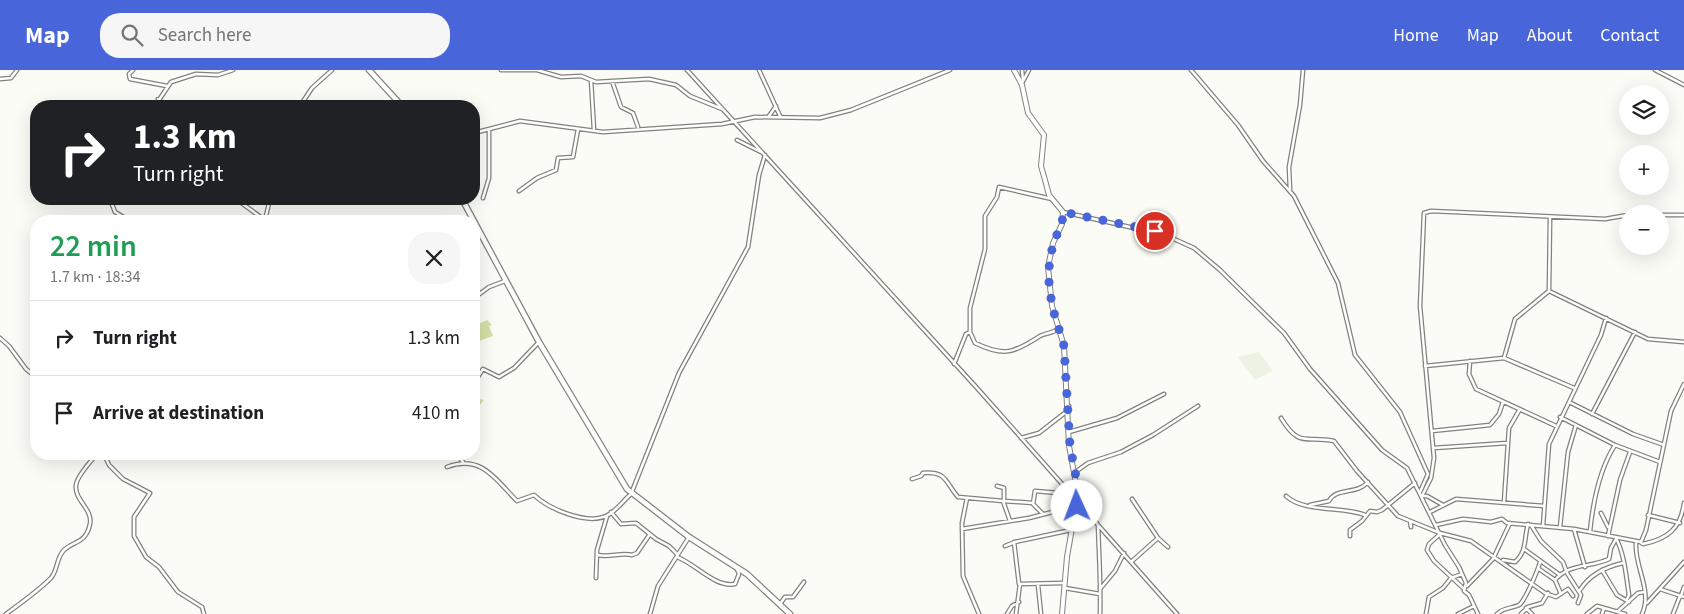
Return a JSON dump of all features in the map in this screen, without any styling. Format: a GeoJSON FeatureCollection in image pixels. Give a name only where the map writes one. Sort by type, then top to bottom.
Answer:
{"type":"FeatureCollection","features":[{"type":"Feature","properties":{"kind":"main road"},"geometry":{"type":"LineString","coordinates":[[369,70],[396,100]]}},
{"type":"Feature","properties":{"kind":"main road"},"geometry":{"type":"LineString","coordinates":[[480,231],[539,342],[619,480],[632,494],[689,537],[751,577],[790,614]]}},
{"type":"Feature","properties":{"kind":"street"},"geometry":{"type":"LineString","coordinates":[[0,80],[11,78],[17,70]]}},
{"type":"Feature","properties":{"kind":"street"},"geometry":{"type":"LineString","coordinates":[[133,70],[130,74],[130,79],[167,86]]}},
{"type":"Feature","properties":{"kind":"street"},"geometry":{"type":"LineString","coordinates":[[158,99],[171,82],[196,74],[218,75],[233,70]]}},
{"type":"Feature","properties":{"kind":"street"},"geometry":{"type":"LineString","coordinates":[[304,100],[312,88],[332,70]]}},
{"type":"Feature","properties":{"kind":"street"},"geometry":{"type":"LineString","coordinates":[[501,70],[536,70],[561,77],[579,76],[596,82],[634,82],[645,79],[673,84],[690,96],[723,110]]}},
{"type":"Feature","properties":{"kind":"street"},"geometry":{"type":"LineString","coordinates":[[687,70],[1071,494],[1083,503],[1098,524],[1177,614]]}},
{"type":"Feature","properties":{"kind":"street"},"geometry":{"type":"LineString","coordinates":[[759,70],[780,117]]}},
{"type":"Feature","properties":{"kind":"street"},"geometry":{"type":"LineString","coordinates":[[480,132],[520,121],[594,130],[722,124],[769,116],[817,119],[841,113],[950,70]]}},
{"type":"Feature","properties":{"kind":"street"},"geometry":{"type":"LineString","coordinates":[[1014,70],[1022,82]]}},
{"type":"Feature","properties":{"kind":"street"},"geometry":{"type":"LineString","coordinates":[[1022,70],[1027,110],[1044,135],[1041,166],[1049,195],[1052,199],[1063,212],[1155,231],[1178,240],[1198,251],[1284,333],[1310,369],[1382,450],[1404,466],[1421,494],[1462,574],[1465,586],[1478,614]]}},
{"type":"Feature","properties":{"kind":"street"},"geometry":{"type":"LineString","coordinates":[[1022,82],[1029,70]]}},
{"type":"Feature","properties":{"kind":"street"},"geometry":{"type":"LineString","coordinates":[[1191,70],[1238,126],[1263,161],[1290,190],[1323,250],[1338,283],[1355,355],[1400,412],[1426,469],[1428,477],[1421,494]]}},
{"type":"Feature","properties":{"kind":"street"},"geometry":{"type":"LineString","coordinates":[[1290,190],[1288,167],[1300,105],[1303,70]]}},
{"type":"Feature","properties":{"kind":"street"},"geometry":{"type":"LineString","coordinates":[[1655,70],[1684,86]]}},
{"type":"Feature","properties":{"kind":"street"},"geometry":{"type":"LineString","coordinates":[[591,80],[594,130]]}},
{"type":"Feature","properties":{"kind":"street"},"geometry":{"type":"LineString","coordinates":[[612,81],[621,107],[633,112],[639,128]]}},
{"type":"Feature","properties":{"kind":"street"},"geometry":{"type":"LineString","coordinates":[[592,86],[596,82]]}},
{"type":"Feature","properties":{"kind":"street"},"geometry":{"type":"LineString","coordinates":[[769,116],[776,106]]}},
{"type":"Feature","properties":{"kind":"street"},"geometry":{"type":"LineString","coordinates":[[519,191],[537,178],[556,170],[558,158],[573,157],[578,128]]}},
{"type":"Feature","properties":{"kind":"street"},"geometry":{"type":"LineString","coordinates":[[483,198],[489,178],[489,130]]}},
{"type":"Feature","properties":{"kind":"street"},"geometry":{"type":"LineString","coordinates":[[737,140],[764,154]]}},
{"type":"Feature","properties":{"kind":"street"},"geometry":{"type":"LineString","coordinates":[[596,578],[601,532],[609,514],[632,494],[679,373],[748,247],[759,174],[764,154]]}},
{"type":"Feature","properties":{"kind":"street"},"geometry":{"type":"LineString","coordinates":[[1052,199],[1048,200],[999,187],[997,197],[985,216],[985,249],[970,308],[970,332],[974,343],[998,352],[1030,344],[1040,336],[1057,330],[1059,327]]}},
{"type":"Feature","properties":{"kind":"street"},"geometry":{"type":"LineString","coordinates":[[112,205],[115,212],[120,215]]}},
{"type":"Feature","properties":{"kind":"street"},"geometry":{"type":"LineString","coordinates":[[244,205],[257,215]]}},
{"type":"Feature","properties":{"kind":"street"},"geometry":{"type":"LineString","coordinates":[[1421,494],[1432,471],[1434,448],[1425,366],[1420,292],[1424,213],[1431,211],[1550,218],[1605,219],[1619,217]]}},
{"type":"Feature","properties":{"kind":"street"},"geometry":{"type":"LineString","coordinates":[[1062,614],[1067,558],[1078,500],[1069,432],[1069,406],[1064,346],[1051,299],[1048,267],[1053,243],[1062,224],[1063,212]]}},
{"type":"Feature","properties":{"kind":"street"},"geometry":{"type":"LineString","coordinates":[[1669,215],[1684,215]]}},
{"type":"Feature","properties":{"kind":"street"},"geometry":{"type":"LineString","coordinates":[[1504,358],[1515,319],[1549,291],[1550,218]]}},
{"type":"Feature","properties":{"kind":"street"},"geometry":{"type":"LineString","coordinates":[[480,294],[489,287],[507,280]]}},
{"type":"Feature","properties":{"kind":"street"},"geometry":{"type":"LineString","coordinates":[[1549,291],[1648,339],[1684,342]]}},
{"type":"Feature","properties":{"kind":"street"},"geometry":{"type":"LineString","coordinates":[[1543,526],[1549,444],[1560,417],[1601,336],[1606,318]]}},
{"type":"Feature","properties":{"kind":"street"},"geometry":{"type":"LineString","coordinates":[[954,364],[966,334],[970,332]]}},
{"type":"Feature","properties":{"kind":"street"},"geometry":{"type":"LineString","coordinates":[[1592,414],[1634,332]]}},
{"type":"Feature","properties":{"kind":"street"},"geometry":{"type":"LineString","coordinates":[[0,338],[30,372]]}},
{"type":"Feature","properties":{"kind":"street"},"geometry":{"type":"LineString","coordinates":[[480,374],[483,369],[500,377],[514,368],[539,342]]}},
{"type":"Feature","properties":{"kind":"street"},"geometry":{"type":"LineString","coordinates":[[1425,366],[1504,358],[1574,388]]}},
{"type":"Feature","properties":{"kind":"street"},"geometry":{"type":"LineString","coordinates":[[1470,361],[1469,374],[1476,389],[1556,426]]}},
{"type":"Feature","properties":{"kind":"street"},"geometry":{"type":"LineString","coordinates":[[1646,605],[1645,592],[1636,554],[1638,542],[1644,535],[1671,411],[1684,384]]}},
{"type":"Feature","properties":{"kind":"street"},"geometry":{"type":"LineString","coordinates":[[1069,432],[1117,418],[1164,394]]}},
{"type":"Feature","properties":{"kind":"street"},"geometry":{"type":"LineString","coordinates":[[1432,431],[1490,425],[1499,414],[1503,402]]}},
{"type":"Feature","properties":{"kind":"street"},"geometry":{"type":"LineString","coordinates":[[1569,402],[1633,434],[1664,445]]}},
{"type":"Feature","properties":{"kind":"street"},"geometry":{"type":"LineString","coordinates":[[1021,438],[1039,433],[1066,412],[1069,406]]}},
{"type":"Feature","properties":{"kind":"street"},"geometry":{"type":"LineString","coordinates":[[1074,473],[1090,462],[1119,453],[1153,435],[1198,406]]}},
{"type":"Feature","properties":{"kind":"street"},"geometry":{"type":"LineString","coordinates":[[1504,502],[1509,428],[1520,409]]}},
{"type":"Feature","properties":{"kind":"street"},"geometry":{"type":"LineString","coordinates":[[1560,417],[1630,452],[1660,462]]}},
{"type":"Feature","properties":{"kind":"street"},"geometry":{"type":"LineString","coordinates":[[1281,418],[1290,433],[1296,437],[1334,441],[1398,516],[1440,533],[1471,541],[1530,582],[1556,597],[1568,589],[1573,596]]}},
{"type":"Feature","properties":{"kind":"street"},"geometry":{"type":"LineString","coordinates":[[1560,527],[1568,452],[1576,426]]}},
{"type":"Feature","properties":{"kind":"street"},"geometry":{"type":"LineString","coordinates":[[1434,448],[1507,443]]}},
{"type":"Feature","properties":{"kind":"street"},"geometry":{"type":"LineString","coordinates":[[1590,531],[1592,510],[1604,464],[1615,445]]}},
{"type":"Feature","properties":{"kind":"street"},"geometry":{"type":"LineString","coordinates":[[1608,536],[1620,480],[1630,452]]}},
{"type":"Feature","properties":{"kind":"street"},"geometry":{"type":"LineString","coordinates":[[6,614],[50,578],[61,553],[69,546],[77,544],[89,528],[90,519],[78,495],[76,485],[91,460]]}},
{"type":"Feature","properties":{"kind":"street"},"geometry":{"type":"LineString","coordinates":[[107,460],[123,479],[150,493],[137,511],[133,522],[134,536],[145,555],[159,567],[178,592],[202,607],[204,614]]}},
{"type":"Feature","properties":{"kind":"street"},"geometry":{"type":"LineString","coordinates":[[447,468],[463,462],[474,464],[491,473],[518,501],[524,501],[534,495],[548,505],[574,516],[588,518],[609,514]]}},
{"type":"Feature","properties":{"kind":"street"},"geometry":{"type":"LineString","coordinates":[[912,479],[921,476],[923,473],[937,472],[947,478],[957,496],[1032,503]]}},
{"type":"Feature","properties":{"kind":"street"},"geometry":{"type":"LineString","coordinates":[[1309,506],[1329,501],[1331,497],[1344,490],[1358,490],[1368,482]]}},
{"type":"Feature","properties":{"kind":"street"},"geometry":{"type":"LineString","coordinates":[[1350,536],[1350,530],[1358,525],[1371,510],[1377,512],[1389,505],[1415,483]]}},
{"type":"Feature","properties":{"kind":"street"},"geometry":{"type":"LineString","coordinates":[[997,486],[1004,488],[1004,501],[1010,521]]}},
{"type":"Feature","properties":{"kind":"street"},"geometry":{"type":"LineString","coordinates":[[1043,514],[1034,508],[1032,503],[1036,490],[1071,494]]}},
{"type":"Feature","properties":{"kind":"street"},"geometry":{"type":"LineString","coordinates":[[1056,493],[1059,510]]}},
{"type":"Feature","properties":{"kind":"street"},"geometry":{"type":"LineString","coordinates":[[1421,494],[1443,505]]}},
{"type":"Feature","properties":{"kind":"street"},"geometry":{"type":"LineString","coordinates":[[1286,496],[1309,506],[1353,511],[1365,515]]}},
{"type":"Feature","properties":{"kind":"street"},"geometry":{"type":"LineString","coordinates":[[967,498],[962,529],[963,576],[978,614]]}},
{"type":"Feature","properties":{"kind":"street"},"geometry":{"type":"LineString","coordinates":[[1132,499],[1158,538],[1168,547]]}},
{"type":"Feature","properties":{"kind":"street"},"geometry":{"type":"LineString","coordinates":[[1430,512],[1456,499],[1544,506]]}},
{"type":"Feature","properties":{"kind":"street"},"geometry":{"type":"LineString","coordinates":[[1436,525],[1463,519],[1491,522],[1502,520],[1510,523],[1590,531],[1644,544],[1672,532],[1682,522],[1684,503]]}},
{"type":"Feature","properties":{"kind":"street"},"geometry":{"type":"LineString","coordinates":[[962,529],[1010,521],[1077,506]]}},
{"type":"Feature","properties":{"kind":"street"},"geometry":{"type":"LineString","coordinates":[[1601,513],[1609,529]]}},
{"type":"Feature","properties":{"kind":"street"},"geometry":{"type":"LineString","coordinates":[[609,514],[621,524],[625,522],[630,524],[634,521],[669,546],[677,556],[687,560],[720,584],[735,584],[739,574],[736,568]]}},
{"type":"Feature","properties":{"kind":"street"},"geometry":{"type":"LineString","coordinates":[[1648,515],[1682,522]]}},
{"type":"Feature","properties":{"kind":"street"},"geometry":{"type":"LineString","coordinates":[[1410,521],[1411,527]]}},
{"type":"Feature","properties":{"kind":"street"},"geometry":{"type":"LineString","coordinates":[[1465,586],[1494,556],[1510,523]]}},
{"type":"Feature","properties":{"kind":"street"},"geometry":{"type":"LineString","coordinates":[[1098,524],[1100,614]]}},
{"type":"Feature","properties":{"kind":"street"},"geometry":{"type":"LineString","coordinates":[[1500,560],[1514,562],[1524,549],[1530,525]]}},
{"type":"Feature","properties":{"kind":"street"},"geometry":{"type":"LineString","coordinates":[[1530,525],[1541,541],[1563,562],[1566,571],[1580,590],[1581,595],[1578,603]]}},
{"type":"Feature","properties":{"kind":"street"},"geometry":{"type":"LineString","coordinates":[[1005,546],[1014,542],[1061,534],[1072,529]]}},
{"type":"Feature","properties":{"kind":"street"},"geometry":{"type":"LineString","coordinates":[[1574,529],[1585,567]]}},
{"type":"Feature","properties":{"kind":"street"},"geometry":{"type":"LineString","coordinates":[[1440,533],[1426,549],[1434,561],[1451,578],[1465,586]]}},
{"type":"Feature","properties":{"kind":"street"},"geometry":{"type":"LineString","coordinates":[[598,555],[606,557],[637,553],[650,534]]}},
{"type":"Feature","properties":{"kind":"street"},"geometry":{"type":"LineString","coordinates":[[650,614],[658,586],[689,537]]}},
{"type":"Feature","properties":{"kind":"street"},"geometry":{"type":"LineString","coordinates":[[1131,562],[1158,538]]}},
{"type":"Feature","properties":{"kind":"street"},"geometry":{"type":"LineString","coordinates":[[1554,580],[1574,566],[1585,567],[1610,558],[1611,548],[1616,538]]}},
{"type":"Feature","properties":{"kind":"street"},"geometry":{"type":"LineString","coordinates":[[1616,538],[1624,562],[1630,595],[1628,601]]}},
{"type":"Feature","properties":{"kind":"street"},"geometry":{"type":"LineString","coordinates":[[1014,542],[1020,584],[1016,614]]}},
{"type":"Feature","properties":{"kind":"street"},"geometry":{"type":"LineString","coordinates":[[1524,549],[1560,575]]}},
{"type":"Feature","properties":{"kind":"street"},"geometry":{"type":"LineString","coordinates":[[1100,589],[1115,571],[1124,553]]}},
{"type":"Feature","properties":{"kind":"street"},"geometry":{"type":"LineString","coordinates":[[1497,614],[1503,609],[1517,606],[1523,601],[1540,562]]}},
{"type":"Feature","properties":{"kind":"street"},"geometry":{"type":"LineString","coordinates":[[1580,590],[1583,583],[1602,570],[1624,562]]}},
{"type":"Feature","properties":{"kind":"street"},"geometry":{"type":"LineString","coordinates":[[1642,614],[1646,605],[1684,562]]}},
{"type":"Feature","properties":{"kind":"street"},"geometry":{"type":"LineString","coordinates":[[1539,568],[1554,580],[1561,594]]}},
{"type":"Feature","properties":{"kind":"street"},"geometry":{"type":"LineString","coordinates":[[1602,570],[1617,595],[1628,601]]}},
{"type":"Feature","properties":{"kind":"street"},"geometry":{"type":"LineString","coordinates":[[1426,614],[1429,597],[1443,588],[1451,578],[1462,574]]}},
{"type":"Feature","properties":{"kind":"street"},"geometry":{"type":"LineString","coordinates":[[780,604],[785,597],[793,597],[804,582]]}},
{"type":"Feature","properties":{"kind":"street"},"geometry":{"type":"LineString","coordinates":[[1020,584],[1038,585],[1066,582]]}},
{"type":"Feature","properties":{"kind":"street"},"geometry":{"type":"LineString","coordinates":[[1038,585],[1041,614]]}},
{"type":"Feature","properties":{"kind":"street"},"geometry":{"type":"LineString","coordinates":[[1674,614],[1684,587]]}},
{"type":"Feature","properties":{"kind":"street"},"geometry":{"type":"LineString","coordinates":[[1065,588],[1100,594]]}},
{"type":"Feature","properties":{"kind":"street"},"geometry":{"type":"LineString","coordinates":[[1660,589],[1682,596]]}},
{"type":"Feature","properties":{"kind":"street"},"geometry":{"type":"LineString","coordinates":[[1617,612],[1638,593],[1645,592]]}},
{"type":"Feature","properties":{"kind":"street"},"geometry":{"type":"LineString","coordinates":[[1521,614],[1526,608],[1542,603],[1548,593]]}},
{"type":"Feature","properties":{"kind":"street"},"geometry":{"type":"LineString","coordinates":[[1007,614],[1012,606],[1019,602]]}},
{"type":"Feature","properties":{"kind":"street"},"geometry":{"type":"LineString","coordinates":[[1458,614],[1474,606]]}},
{"type":"Feature","properties":{"kind":"street"},"geometry":{"type":"LineString","coordinates":[[1587,614],[1595,606],[1625,614]]}},
{"type":"Feature","properties":{"kind":"street"},"geometry":{"type":"LineString","coordinates":[[1526,608],[1532,614]]}},
{"type":"Feature","properties":{"kind":"street"},"geometry":{"type":"LineString","coordinates":[[1602,614],[1604,608]]}},
{"type":"Feature","properties":{"kind":"street"},"geometry":{"type":"LineString","coordinates":[[1503,609],[1506,614]]}},
{"type":"Feature","properties":{"kind":"shaded area"},"geometry":{"type":"Polygon","coordinates":[[[1259,352],[1273,371],[1255,380],[1238,357],[1259,352]]]}},
{"type":"Feature","properties":{"kind":"green space"},"geometry":{"type":"Polygon","coordinates":[[[487,320],[492,325],[489,326],[493,336],[480,341],[480,323],[487,320]]]}},
{"type":"Feature","properties":{"kind":"route"},"geometry":{"type":"LineString","coordinates":[[1077,506],[1078,487],[1071,459],[1064,346],[1052,306],[1048,281],[1048,267],[1053,243],[1062,224],[1063,212],[1155,231]]}}]}
